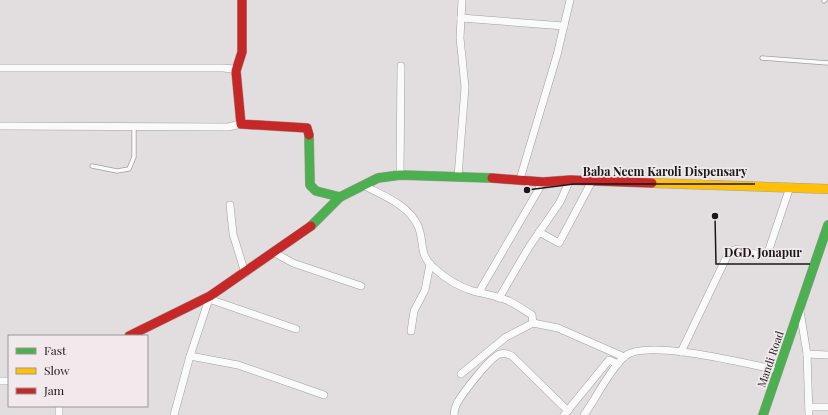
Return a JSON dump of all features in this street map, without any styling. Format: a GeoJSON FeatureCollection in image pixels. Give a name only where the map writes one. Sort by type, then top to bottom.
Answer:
{"type":"FeatureCollection","features":[{"type":"Feature","properties":{"kind":"street"},"geometry":{"type":"LineString","coordinates":[[241,124],[236,71],[242,52],[242,0]]}},
{"type":"Feature","properties":{"kind":"street"},"geometry":{"type":"LineString","coordinates":[[458,177],[465,87],[460,43],[462,0]]}},
{"type":"Feature","properties":{"kind":"street"},"geometry":{"type":"LineString","coordinates":[[520,179],[564,26],[570,0]]}},
{"type":"Feature","properties":{"kind":"street"},"geometry":{"type":"LineString","coordinates":[[461,18],[564,26]]}},
{"type":"Feature","properties":{"kind":"street"},"geometry":{"type":"LineString","coordinates":[[400,66],[400,175]]}},
{"type":"Feature","properties":{"kind":"street"},"geometry":{"type":"LineString","coordinates":[[0,68],[223,68],[233,69],[236,71]]}},
{"type":"Feature","properties":{"kind":"street"},"geometry":{"type":"LineString","coordinates":[[0,126],[228,127],[241,124],[307,128],[309,132],[310,185],[316,190],[340,197]]}},
{"type":"Feature","properties":{"kind":"street"},"geometry":{"type":"LineString","coordinates":[[131,335],[210,298],[312,225],[340,197],[378,178],[400,175],[520,179],[543,182],[570,180],[828,188]]}},
{"type":"Feature","properties":{"kind":"street"},"geometry":{"type":"LineString","coordinates":[[499,298],[539,232],[560,202],[570,180]]}},
{"type":"Feature","properties":{"kind":"street"},"geometry":{"type":"LineString","coordinates":[[539,232],[559,243],[592,181]]}},
{"type":"Feature","properties":{"kind":"street"},"geometry":{"type":"LineString","coordinates":[[479,292],[543,182]]}},
{"type":"Feature","properties":{"kind":"street"},"geometry":{"type":"LineString","coordinates":[[363,185],[399,204],[411,214],[418,227],[423,255],[430,264],[455,283],[517,305],[532,315],[533,323]]}},
{"type":"Feature","properties":{"kind":"street"},"geometry":{"type":"LineString","coordinates":[[681,352],[729,252],[738,249],[759,255],[767,255],[790,187]]}},
{"type":"Feature","properties":{"kind":"street"},"geometry":{"type":"LineString","coordinates":[[230,205],[235,243],[245,272]]}},
{"type":"Feature","properties":{"kind":"street","name":"Mandi Road"},"geometry":{"type":"LineString","coordinates":[[763,415],[800,311],[828,225]]}},
{"type":"Feature","properties":{"kind":"street"},"geometry":{"type":"LineString","coordinates":[[275,252],[294,263],[361,286]]}},
{"type":"Feature","properties":{"kind":"street"},"geometry":{"type":"LineString","coordinates":[[411,331],[414,311],[426,290],[430,264]]}},
{"type":"Feature","properties":{"kind":"street"},"geometry":{"type":"LineString","coordinates":[[210,298],[296,329]]}},
{"type":"Feature","properties":{"kind":"street"},"geometry":{"type":"LineString","coordinates":[[174,415],[190,356],[210,298]]}},
{"type":"Feature","properties":{"kind":"street"},"geometry":{"type":"LineString","coordinates":[[800,311],[807,354],[809,415]]}},
{"type":"Feature","properties":{"kind":"street"},"geometry":{"type":"LineString","coordinates":[[461,374],[506,337],[533,323],[558,328],[624,357]]}},
{"type":"Feature","properties":{"kind":"street"},"geometry":{"type":"LineString","coordinates":[[584,415],[618,364],[630,353],[644,350],[681,352],[778,370]]}},
{"type":"Feature","properties":{"kind":"street"},"geometry":{"type":"LineString","coordinates":[[454,415],[457,403],[477,376],[491,360],[500,354],[512,356],[566,413],[609,360],[618,364]]}},
{"type":"Feature","properties":{"kind":"street"},"geometry":{"type":"LineString","coordinates":[[807,354],[828,355]]}},
{"type":"Feature","properties":{"kind":"street"},"geometry":{"type":"LineString","coordinates":[[190,356],[238,365],[324,395]]}},
{"type":"Feature","properties":{"kind":"street"},"geometry":{"type":"LineString","coordinates":[[809,407],[828,407]]}},
{"type":"Feature","properties":{"kind":"lane"},"geometry":{"type":"LineString","coordinates":[[762,58],[828,63]]}},
{"type":"Feature","properties":{"kind":"lane"},"geometry":{"type":"LineString","coordinates":[[92,166],[117,171],[129,169],[134,157],[134,126]]}},
{"type":"Feature","properties":{"kind":"traffic: fast"},"geometry":{"type":"LineString","coordinates":[[309,135],[310,185],[316,191],[340,197]]}},
{"type":"Feature","properties":{"kind":"traffic: fast"},"geometry":{"type":"LineString","coordinates":[[311,226],[340,197],[378,178],[400,175],[492,178]]}},
{"type":"Feature","properties":{"kind":"traffic: fast"},"geometry":{"type":"LineString","coordinates":[[763,415],[828,225]]}},
{"type":"Feature","properties":{"kind":"traffic: slow"},"geometry":{"type":"LineString","coordinates":[[652,183],[828,189]]}},
{"type":"Feature","properties":{"kind":"traffic: jam"},"geometry":{"type":"LineString","coordinates":[[242,0],[242,52],[236,71],[241,124],[307,128],[309,135]]}},
{"type":"Feature","properties":{"kind":"traffic: jam"},"geometry":{"type":"LineString","coordinates":[[492,178],[543,182],[570,180],[652,183]]}},
{"type":"Feature","properties":{"kind":"traffic: jam"},"geometry":{"type":"LineString","coordinates":[[131,335],[210,296],[311,226]]}},
{"type":"Feature","properties":{"kind":"place","name":"Baba Neem Karoli Dispensary"},"geometry":{"type":"Point","coordinates":[527,190]}},
{"type":"Feature","properties":{"kind":"place","name":"DGD, Jonapur"},"geometry":{"type":"Point","coordinates":[715,216]}}]}
